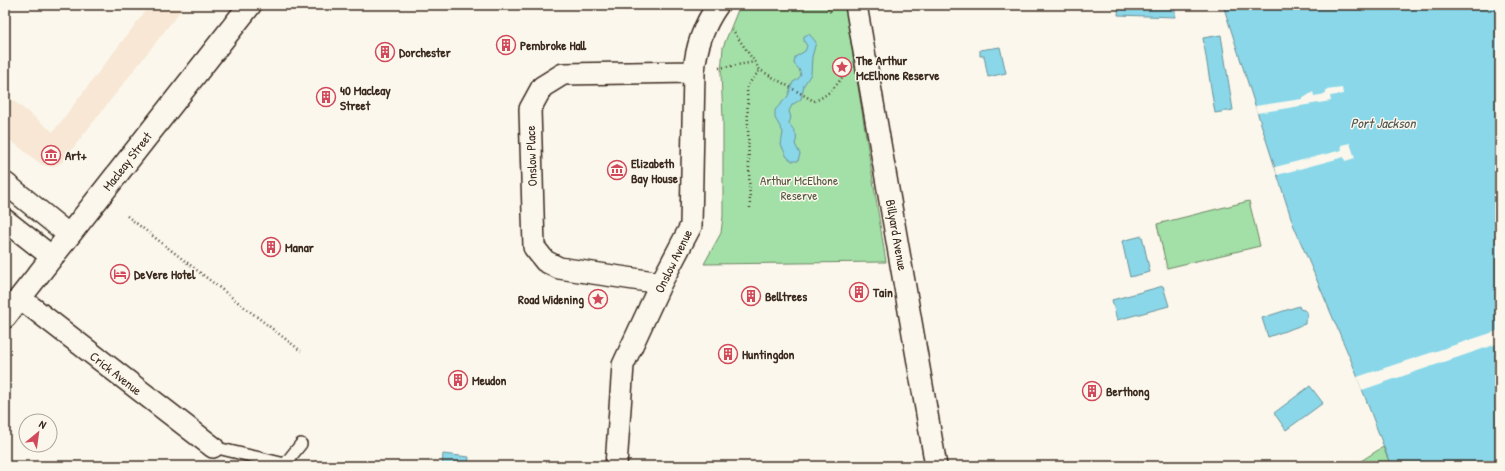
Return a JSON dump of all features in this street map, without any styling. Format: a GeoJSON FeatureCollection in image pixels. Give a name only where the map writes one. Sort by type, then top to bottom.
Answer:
{"type":"FeatureCollection","features":[{"type":"Feature","properties":{"kind":"street","name":"Macleay Street"},"geometry":{"type":"LineString","coordinates":[[5,317],[250,5]]}},
{"type":"Feature","properties":{"kind":"street","name":"Billyard Avenue"},"geometry":{"type":"LineString","coordinates":[[856,5],[936,466]]}},
{"type":"Feature","properties":{"kind":"street","name":"Onslow Avenue"},"geometry":{"type":"LineString","coordinates":[[616,466],[623,366],[661,284],[691,226],[694,72],[696,54],[705,26],[717,6]]}},
{"type":"Feature","properties":{"kind":"street","name":"Onslow Place"},"geometry":{"type":"LineString","coordinates":[[661,284],[559,268],[545,262],[534,247],[530,109],[542,87],[563,74],[694,72]]}},
{"type":"Feature","properties":{"kind":"street"},"geometry":{"type":"LineString","coordinates":[[5,183],[69,235]]}},
{"type":"Feature","properties":{"kind":"street"},"geometry":{"type":"LineString","coordinates":[[5,220],[52,257]]}},
{"type":"Feature","properties":{"kind":"street","name":"Crick Avenue"},"geometry":{"type":"LineString","coordinates":[[20,298],[213,447]]}},
{"type":"Feature","properties":{"kind":"lane"},"geometry":{"type":"LineString","coordinates":[[213,447],[285,464],[301,444]]}},
{"type":"Feature","properties":{"kind":"path"},"geometry":{"type":"LineString","coordinates":[[717,6],[760,70],[814,101],[820,99],[835,87]]}},
{"type":"Feature","properties":{"kind":"path"},"geometry":{"type":"LineString","coordinates":[[737,65],[756,62]]}},
{"type":"Feature","properties":{"kind":"path"},"geometry":{"type":"LineString","coordinates":[[750,208],[747,86],[760,70]]}},
{"type":"Feature","properties":{"kind":"path"},"geometry":{"type":"LineString","coordinates":[[127,216],[301,351]]}},
{"type":"Feature","properties":{"kind":"shaded area"},"geometry":{"type":"Polygon","coordinates":[[[150,5],[185,5],[62,162],[52,167],[42,165],[5,136],[5,94],[53,132],[150,5]]]}},
{"type":"Feature","properties":{"kind":"green space","name":"Arthur McElhone Reserve"},"geometry":{"type":"Polygon","coordinates":[[[740,5],[845,5],[886,262],[704,264],[721,233],[723,216],[723,119],[721,73],[723,47],[740,5]]]}},
{"type":"Feature","properties":{"kind":"green space"},"geometry":{"type":"Polygon","coordinates":[[[1249,201],[1260,246],[1167,268],[1157,224],[1249,201]]]}},
{"type":"Feature","properties":{"kind":"green space"},"geometry":{"type":"Polygon","coordinates":[[[1383,447],[1391,466],[1353,466],[1383,447]]]}},
{"type":"Feature","properties":{"kind":"water"},"geometry":{"type":"Polygon","coordinates":[[[1119,5],[1175,5],[1175,17],[1118,15],[1119,5]]]}},
{"type":"Feature","properties":{"kind":"water","name":"Port Jackson"},"geometry":{"type":"Polygon","coordinates":[[[1223,5],[1500,5],[1500,466],[1391,466],[1353,365],[1293,224],[1223,5]]]}},
{"type":"Feature","properties":{"kind":"water"},"geometry":{"type":"Polygon","coordinates":[[[809,34],[816,42],[812,57],[811,74],[804,85],[801,99],[792,105],[789,111],[791,118],[789,123],[795,133],[795,144],[800,154],[798,161],[792,161],[787,157],[781,145],[783,132],[775,118],[775,110],[788,96],[793,82],[801,75],[799,69],[794,64],[795,57],[805,51],[807,46],[804,41],[804,36],[809,34]]]}},
{"type":"Feature","properties":{"kind":"water"},"geometry":{"type":"Polygon","coordinates":[[[1221,35],[1233,110],[1215,113],[1203,38],[1221,35]]]}},
{"type":"Feature","properties":{"kind":"water"},"geometry":{"type":"Polygon","coordinates":[[[1000,47],[1006,73],[988,77],[984,56],[980,56],[980,50],[1000,47]]]}},
{"type":"Feature","properties":{"kind":"water"},"geometry":{"type":"Polygon","coordinates":[[[1142,236],[1150,272],[1130,277],[1122,241],[1142,236]]]}},
{"type":"Feature","properties":{"kind":"water"},"geometry":{"type":"Polygon","coordinates":[[[1163,286],[1169,306],[1117,320],[1112,300],[1163,286]]]}},
{"type":"Feature","properties":{"kind":"water"},"geometry":{"type":"Polygon","coordinates":[[[1299,306],[1300,309],[1306,311],[1307,314],[1305,324],[1268,337],[1262,318],[1299,306]]]}},
{"type":"Feature","properties":{"kind":"water"},"geometry":{"type":"Polygon","coordinates":[[[1310,386],[1323,403],[1286,430],[1274,413],[1310,386]]]}},
{"type":"Feature","properties":{"kind":"water"},"geometry":{"type":"Polygon","coordinates":[[[443,454],[469,457],[468,466],[442,466],[443,454]]]}},
{"type":"Feature","properties":{"kind":"pier"},"geometry":{"type":"Polygon","coordinates":[[[1342,88],[1343,94],[1330,96],[1331,101],[1257,113],[1255,106],[1302,99],[1313,92],[1314,96],[1326,94],[1326,90],[1342,88]]]}},
{"type":"Feature","properties":{"kind":"pier"},"geometry":{"type":"Polygon","coordinates":[[[1350,143],[1355,158],[1345,161],[1344,157],[1277,175],[1275,167],[1342,150],[1341,145],[1350,143]]]}},
{"type":"Feature","properties":{"kind":"pier"},"geometry":{"type":"Polygon","coordinates":[[[1500,330],[1500,343],[1362,390],[1357,377],[1500,330]]]}},
{"type":"Feature","properties":{"kind":"place","name":"Pembroke Hall"},"geometry":{"type":"Point","coordinates":[506,45]}},
{"type":"Feature","properties":{"kind":"place","name":"Dorchester"},"geometry":{"type":"Point","coordinates":[385,52]}},
{"type":"Feature","properties":{"kind":"place","name":"The Arthur McElhone Reserve"},"geometry":{"type":"Point","coordinates":[842,67]}},
{"type":"Feature","properties":{"kind":"place","name":"40 Macleay Street"},"geometry":{"type":"Point","coordinates":[326,97]}},
{"type":"Feature","properties":{"kind":"place","name":"Art+"},"geometry":{"type":"Point","coordinates":[51,155]}},
{"type":"Feature","properties":{"kind":"place","name":"Elizabeth Bay House"},"geometry":{"type":"Point","coordinates":[617,170]}},
{"type":"Feature","properties":{"kind":"place","name":"Manar"},"geometry":{"type":"Point","coordinates":[271,247]}},
{"type":"Feature","properties":{"kind":"place","name":"DeVere Hotel"},"geometry":{"type":"Point","coordinates":[120,274]}},
{"type":"Feature","properties":{"kind":"place","name":"Tain"},"geometry":{"type":"Point","coordinates":[859,292]}},
{"type":"Feature","properties":{"kind":"place","name":"Belltrees"},"geometry":{"type":"Point","coordinates":[751,296]}},
{"type":"Feature","properties":{"kind":"place","name":"Road Widening"},"geometry":{"type":"Point","coordinates":[598,299]}},
{"type":"Feature","properties":{"kind":"place","name":"Huntingdon"},"geometry":{"type":"Point","coordinates":[728,354]}},
{"type":"Feature","properties":{"kind":"place","name":"Meudon"},"geometry":{"type":"Point","coordinates":[458,380]}},
{"type":"Feature","properties":{"kind":"place","name":"Berthong"},"geometry":{"type":"Point","coordinates":[1092,391]}}]}
